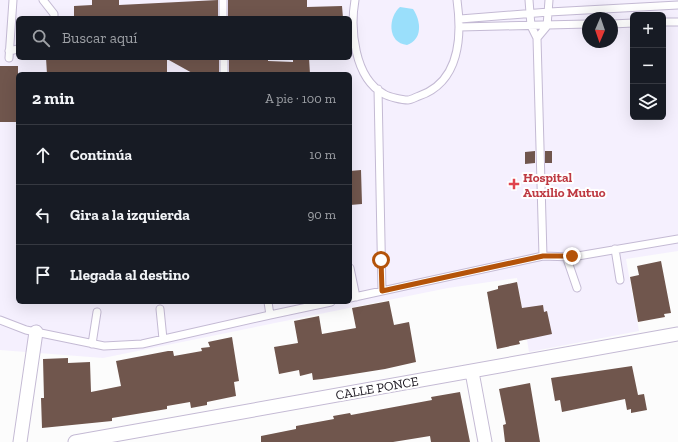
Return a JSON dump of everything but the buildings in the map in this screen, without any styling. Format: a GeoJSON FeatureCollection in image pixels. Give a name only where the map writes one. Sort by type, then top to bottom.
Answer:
{"type":"FeatureCollection","features":[{"type":"Feature","properties":{"kind":"street"},"geometry":{"type":"LineString","coordinates":[[20,442],[36,332]]}},
{"type":"Feature","properties":{"kind":"street","name":"CALLE PONCE"},"geometry":{"type":"LineString","coordinates":[[76,442],[678,334]]}},
{"type":"Feature","properties":{"kind":"street"},"geometry":{"type":"LineString","coordinates":[[472,372],[485,442]]}},
{"type":"Feature","properties":{"kind":"lane"},"geometry":{"type":"LineString","coordinates":[[13,0],[9,54],[16,50]]}},
{"type":"Feature","properties":{"kind":"lane"},"geometry":{"type":"LineString","coordinates":[[43,0],[54,16]]}},
{"type":"Feature","properties":{"kind":"lane"},"geometry":{"type":"LineString","coordinates":[[223,0],[223,16]]}},
{"type":"Feature","properties":{"kind":"lane"},"geometry":{"type":"LineString","coordinates":[[355,0],[352,27],[355,48],[360,65],[368,78],[384,94],[408,100],[429,92],[445,79],[454,61],[460,42],[460,19],[457,0]]}},
{"type":"Feature","properties":{"kind":"lane"},"geometry":{"type":"LineString","coordinates":[[529,0],[531,26],[537,38],[543,256]]}},
{"type":"Feature","properties":{"kind":"lane"},"geometry":{"type":"LineString","coordinates":[[537,38],[547,26],[549,0]]}},
{"type":"Feature","properties":{"kind":"lane"},"geometry":{"type":"LineString","coordinates":[[460,19],[530,13],[678,5]]}},
{"type":"Feature","properties":{"kind":"lane"},"geometry":{"type":"LineString","coordinates":[[666,22],[678,22]]}},
{"type":"Feature","properties":{"kind":"lane"},"geometry":{"type":"LineString","coordinates":[[618,24],[630,23]]}},
{"type":"Feature","properties":{"kind":"lane"},"geometry":{"type":"LineString","coordinates":[[460,27],[582,24]]}},
{"type":"Feature","properties":{"kind":"lane"},"geometry":{"type":"LineString","coordinates":[[224,60],[224,72]]}},
{"type":"Feature","properties":{"kind":"lane"},"geometry":{"type":"LineString","coordinates":[[378,89],[382,291]]}},
{"type":"Feature","properties":{"kind":"lane"},"geometry":{"type":"LineString","coordinates":[[353,297],[543,256],[566,256],[678,239]]}},
{"type":"Feature","properties":{"kind":"lane"},"geometry":{"type":"LineString","coordinates":[[615,249],[620,280]]}},
{"type":"Feature","properties":{"kind":"lane"},"geometry":{"type":"LineString","coordinates":[[566,256],[577,288]]}},
{"type":"Feature","properties":{"kind":"lane"},"geometry":{"type":"LineString","coordinates":[[268,304],[270,315]]}},
{"type":"Feature","properties":{"kind":"lane"},"geometry":{"type":"LineString","coordinates":[[0,320],[36,332],[104,346],[142,344],[322,304]]}},
{"type":"Feature","properties":{"kind":"lane"},"geometry":{"type":"LineString","coordinates":[[160,309],[163,339]]}},
{"type":"Feature","properties":{"kind":"lane"},"geometry":{"type":"LineString","coordinates":[[92,344],[97,312]]}},
{"type":"Feature","properties":{"kind":"shaded area","name":"Hospital Auxilio Mutuo"},"geometry":{"type":"Polygon","coordinates":[[[0,0],[678,0],[678,251],[626,259],[639,331],[529,352],[517,278],[448,288],[103,358],[0,350],[0,0]]]}},
{"type":"Feature","properties":{"kind":"water"},"geometry":{"type":"Polygon","coordinates":[[[400,7],[413,9],[419,24],[416,39],[407,45],[400,43],[393,35],[393,17],[400,7]]]}},
{"type":"Feature","properties":{"kind":"place","name":"Hospital Auxilio Mutuo"},"geometry":{"type":"Point","coordinates":[514,184]}},
{"type":"Feature","properties":{"kind":"route"},"geometry":{"type":"LineString","coordinates":[[381,260],[382,291],[543,256],[572,256]]}}]}
